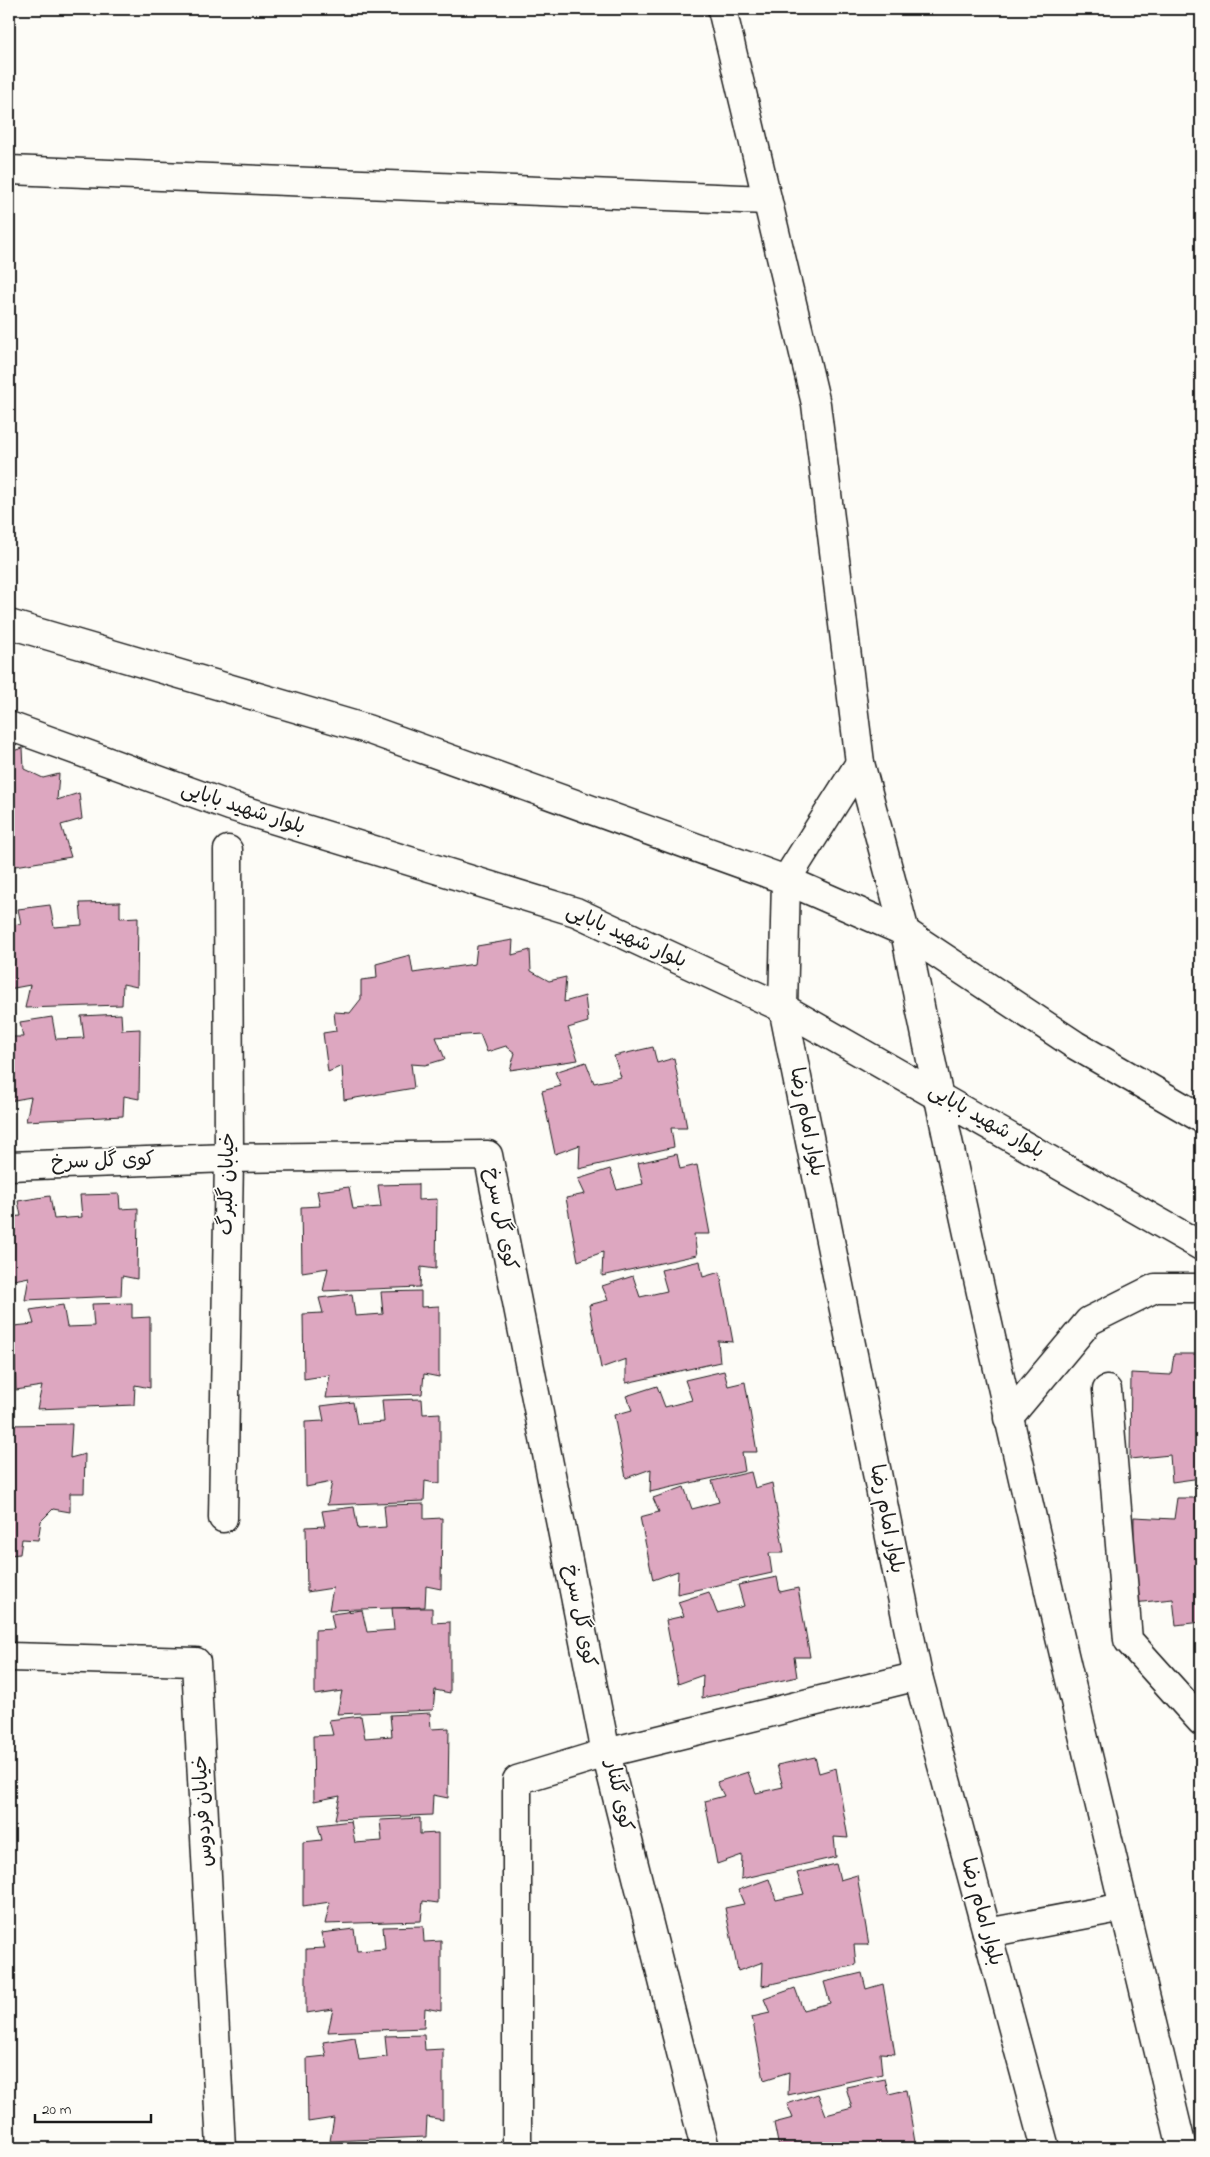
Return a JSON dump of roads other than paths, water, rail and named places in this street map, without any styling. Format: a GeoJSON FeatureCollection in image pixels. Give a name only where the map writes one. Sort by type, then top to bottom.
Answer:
{"type":"FeatureCollection","features":[{"type":"Feature","properties":{"kind":"street"},"geometry":{"type":"LineString","coordinates":[[722,9],[816,404],[860,763],[905,932],[937,1094],[1008,1418],[1182,2148]]}},
{"type":"Feature","properties":{"kind":"street"},"geometry":{"type":"LineString","coordinates":[[9,170],[766,200]]}},
{"type":"Feature","properties":{"kind":"street"},"geometry":{"type":"LineString","coordinates":[[9,624],[368,729],[786,880],[905,932],[1075,1045],[1201,1118]]}},
{"type":"Feature","properties":{"kind":"street","name":"بلوار شهید بابایی"},"geometry":{"type":"LineString","coordinates":[[9,726],[230,806],[576,912],[783,1008],[1201,1246]]}},
{"type":"Feature","properties":{"kind":"street"},"geometry":{"type":"LineString","coordinates":[[786,880],[860,763]]}},
{"type":"Feature","properties":{"kind":"street","name":"خیابان گلبرگ"},"geometry":{"type":"LineString","coordinates":[[223,1518],[229,1158],[228,850]]}},
{"type":"Feature","properties":{"kind":"street","name":"بلوار امام رضا"},"geometry":{"type":"LineString","coordinates":[[786,880],[783,1008],[918,1676],[1045,2148]]}},
{"type":"Feature","properties":{"kind":"street","name":"کوی گل سرخ"},"geometry":{"type":"LineString","coordinates":[[9,1166],[229,1158],[488,1156],[606,1753]]}},
{"type":"Feature","properties":{"kind":"street"},"geometry":{"type":"LineString","coordinates":[[1008,1418],[1089,1321],[1155,1288],[1201,1288]]}},
{"type":"Feature","properties":{"kind":"street"},"geometry":{"type":"LineString","coordinates":[[1106,1390],[1128,1640],[1201,1721]]}},
{"type":"Feature","properties":{"kind":"street","name":"خیابان فردوس"},"geometry":{"type":"LineString","coordinates":[[9,1657],[196,1662],[221,2148]]}},
{"type":"Feature","properties":{"kind":"street","name":"کوی گلنار"},"geometry":{"type":"LineString","coordinates":[[705,2148],[606,1753],[918,1676]]}},
{"type":"Feature","properties":{"kind":"street"},"geometry":{"type":"LineString","coordinates":[[517,2148],[517,1780],[606,1753]]}},
{"type":"Feature","properties":{"kind":"street"},"geometry":{"type":"LineString","coordinates":[[987,1933],[1124,1907]]}}]}
